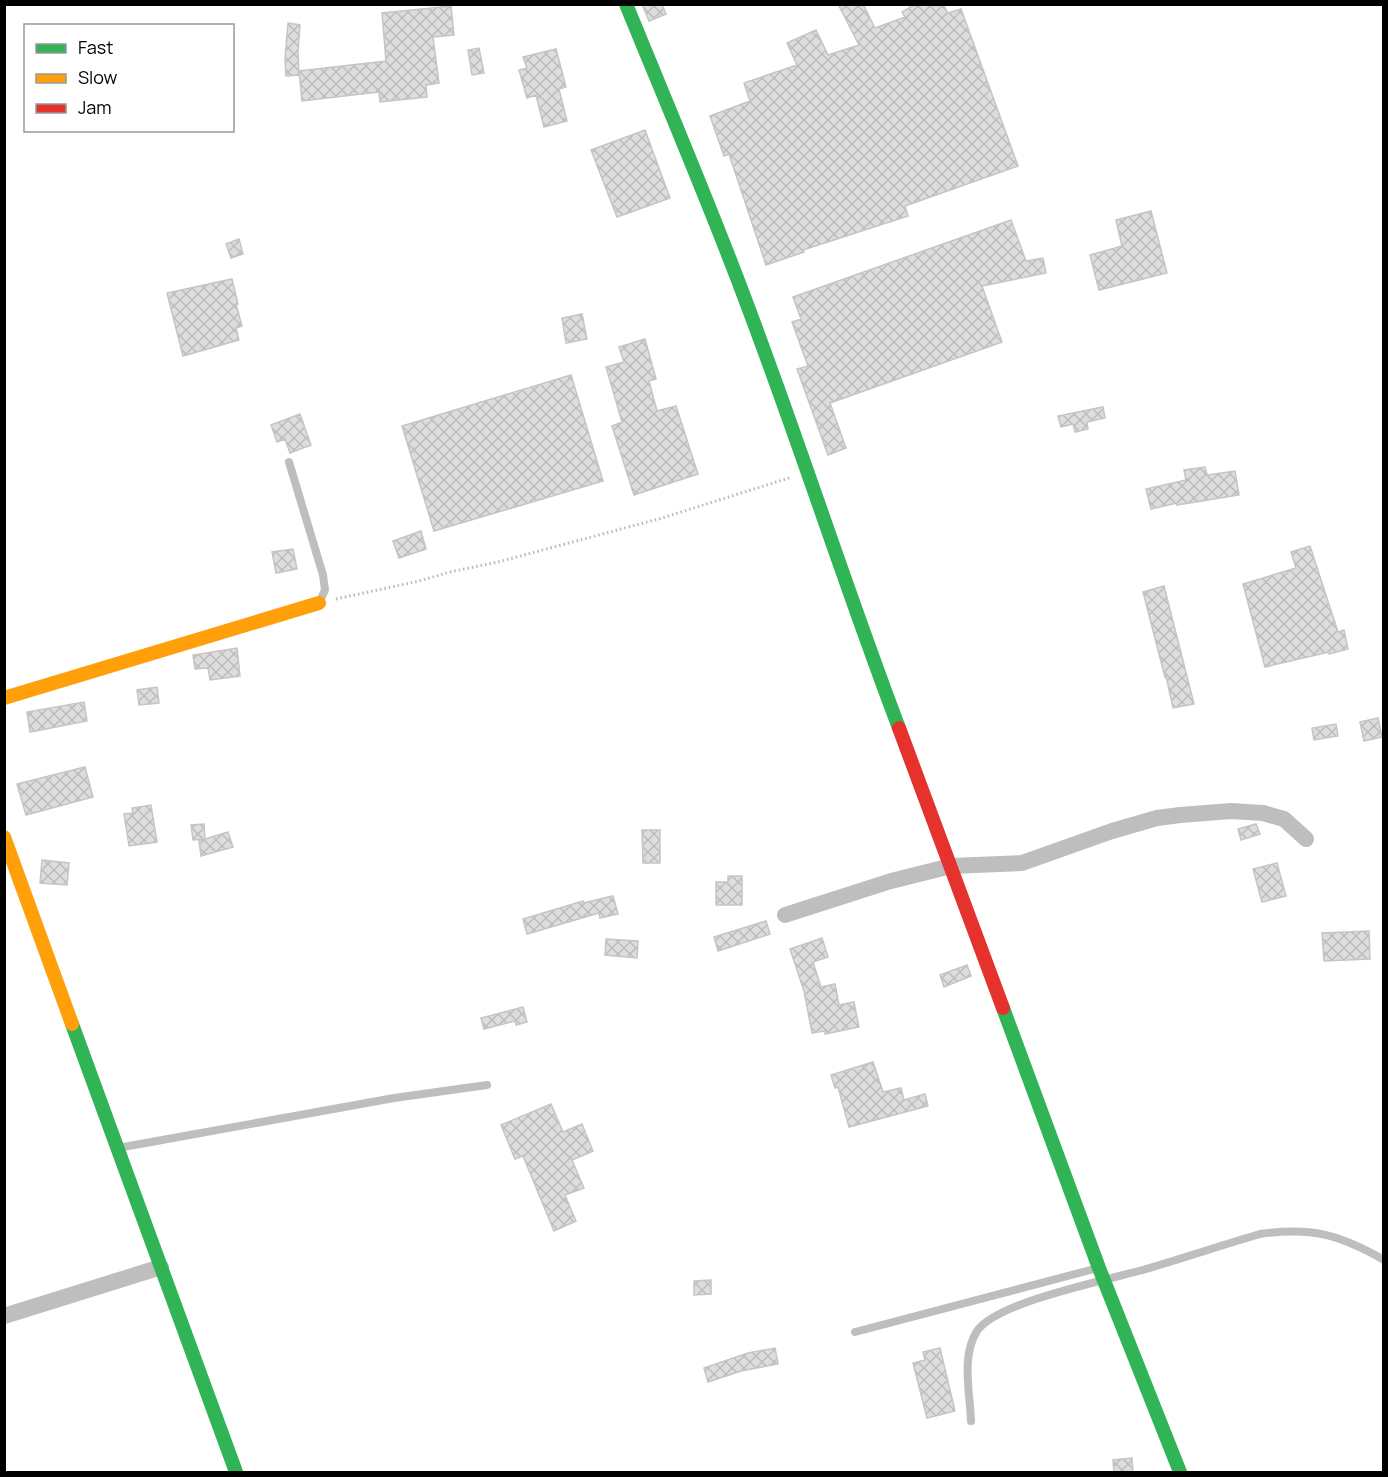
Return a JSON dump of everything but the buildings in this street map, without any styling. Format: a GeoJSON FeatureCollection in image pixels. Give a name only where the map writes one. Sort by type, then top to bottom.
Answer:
{"type":"FeatureCollection","features":[{"type":"Feature","properties":{"kind":"street"},"geometry":{"type":"LineString","coordinates":[[626,4],[745,298],[808,472],[858,621],[1101,1273],[1180,1473]]}},
{"type":"Feature","properties":{"kind":"street"},"geometry":{"type":"LineString","coordinates":[[4,698],[319,603]]}},
{"type":"Feature","properties":{"kind":"street"},"geometry":{"type":"LineString","coordinates":[[785,915],[891,881],[951,866],[1022,863],[1112,831],[1157,818],[1209,811],[1249,811],[1275,816],[1291,824],[1306,839]]}},
{"type":"Feature","properties":{"kind":"street"},"geometry":{"type":"LineString","coordinates":[[4,837],[236,1473]]}},
{"type":"Feature","properties":{"kind":"street"},"geometry":{"type":"LineString","coordinates":[[4,1316],[161,1267]]}},
{"type":"Feature","properties":{"kind":"lane"},"geometry":{"type":"LineString","coordinates":[[289,462],[323,576],[325,590],[319,603]]}},
{"type":"Feature","properties":{"kind":"lane"},"geometry":{"type":"LineString","coordinates":[[118,1148],[394,1098],[487,1085]]}},
{"type":"Feature","properties":{"kind":"lane"},"geometry":{"type":"LineString","coordinates":[[855,1332],[1101,1273],[1145,1269],[1260,1234],[1290,1230],[1329,1234],[1359,1246],[1383,1260]]}},
{"type":"Feature","properties":{"kind":"lane"},"geometry":{"type":"LineString","coordinates":[[971,1421],[969,1352],[971,1343],[982,1325],[1000,1312],[1101,1273]]}},
{"type":"Feature","properties":{"kind":"path"},"geometry":{"type":"LineString","coordinates":[[319,603],[485,566],[640,524],[808,472]]}},
{"type":"Feature","properties":{"kind":"traffic: fast"},"geometry":{"type":"LineString","coordinates":[[626,4],[745,299],[899,728]]}},
{"type":"Feature","properties":{"kind":"traffic: fast"},"geometry":{"type":"LineString","coordinates":[[1003,1008],[1099,1268],[1180,1472]]}},
{"type":"Feature","properties":{"kind":"traffic: fast"},"geometry":{"type":"LineString","coordinates":[[72,1024],[236,1472]]}},
{"type":"Feature","properties":{"kind":"traffic: slow"},"geometry":{"type":"LineString","coordinates":[[4,698],[319,603]]}},
{"type":"Feature","properties":{"kind":"traffic: slow"},"geometry":{"type":"LineString","coordinates":[[4,837],[72,1024]]}},
{"type":"Feature","properties":{"kind":"traffic: jam"},"geometry":{"type":"LineString","coordinates":[[899,728],[1003,1008]]}}]}
